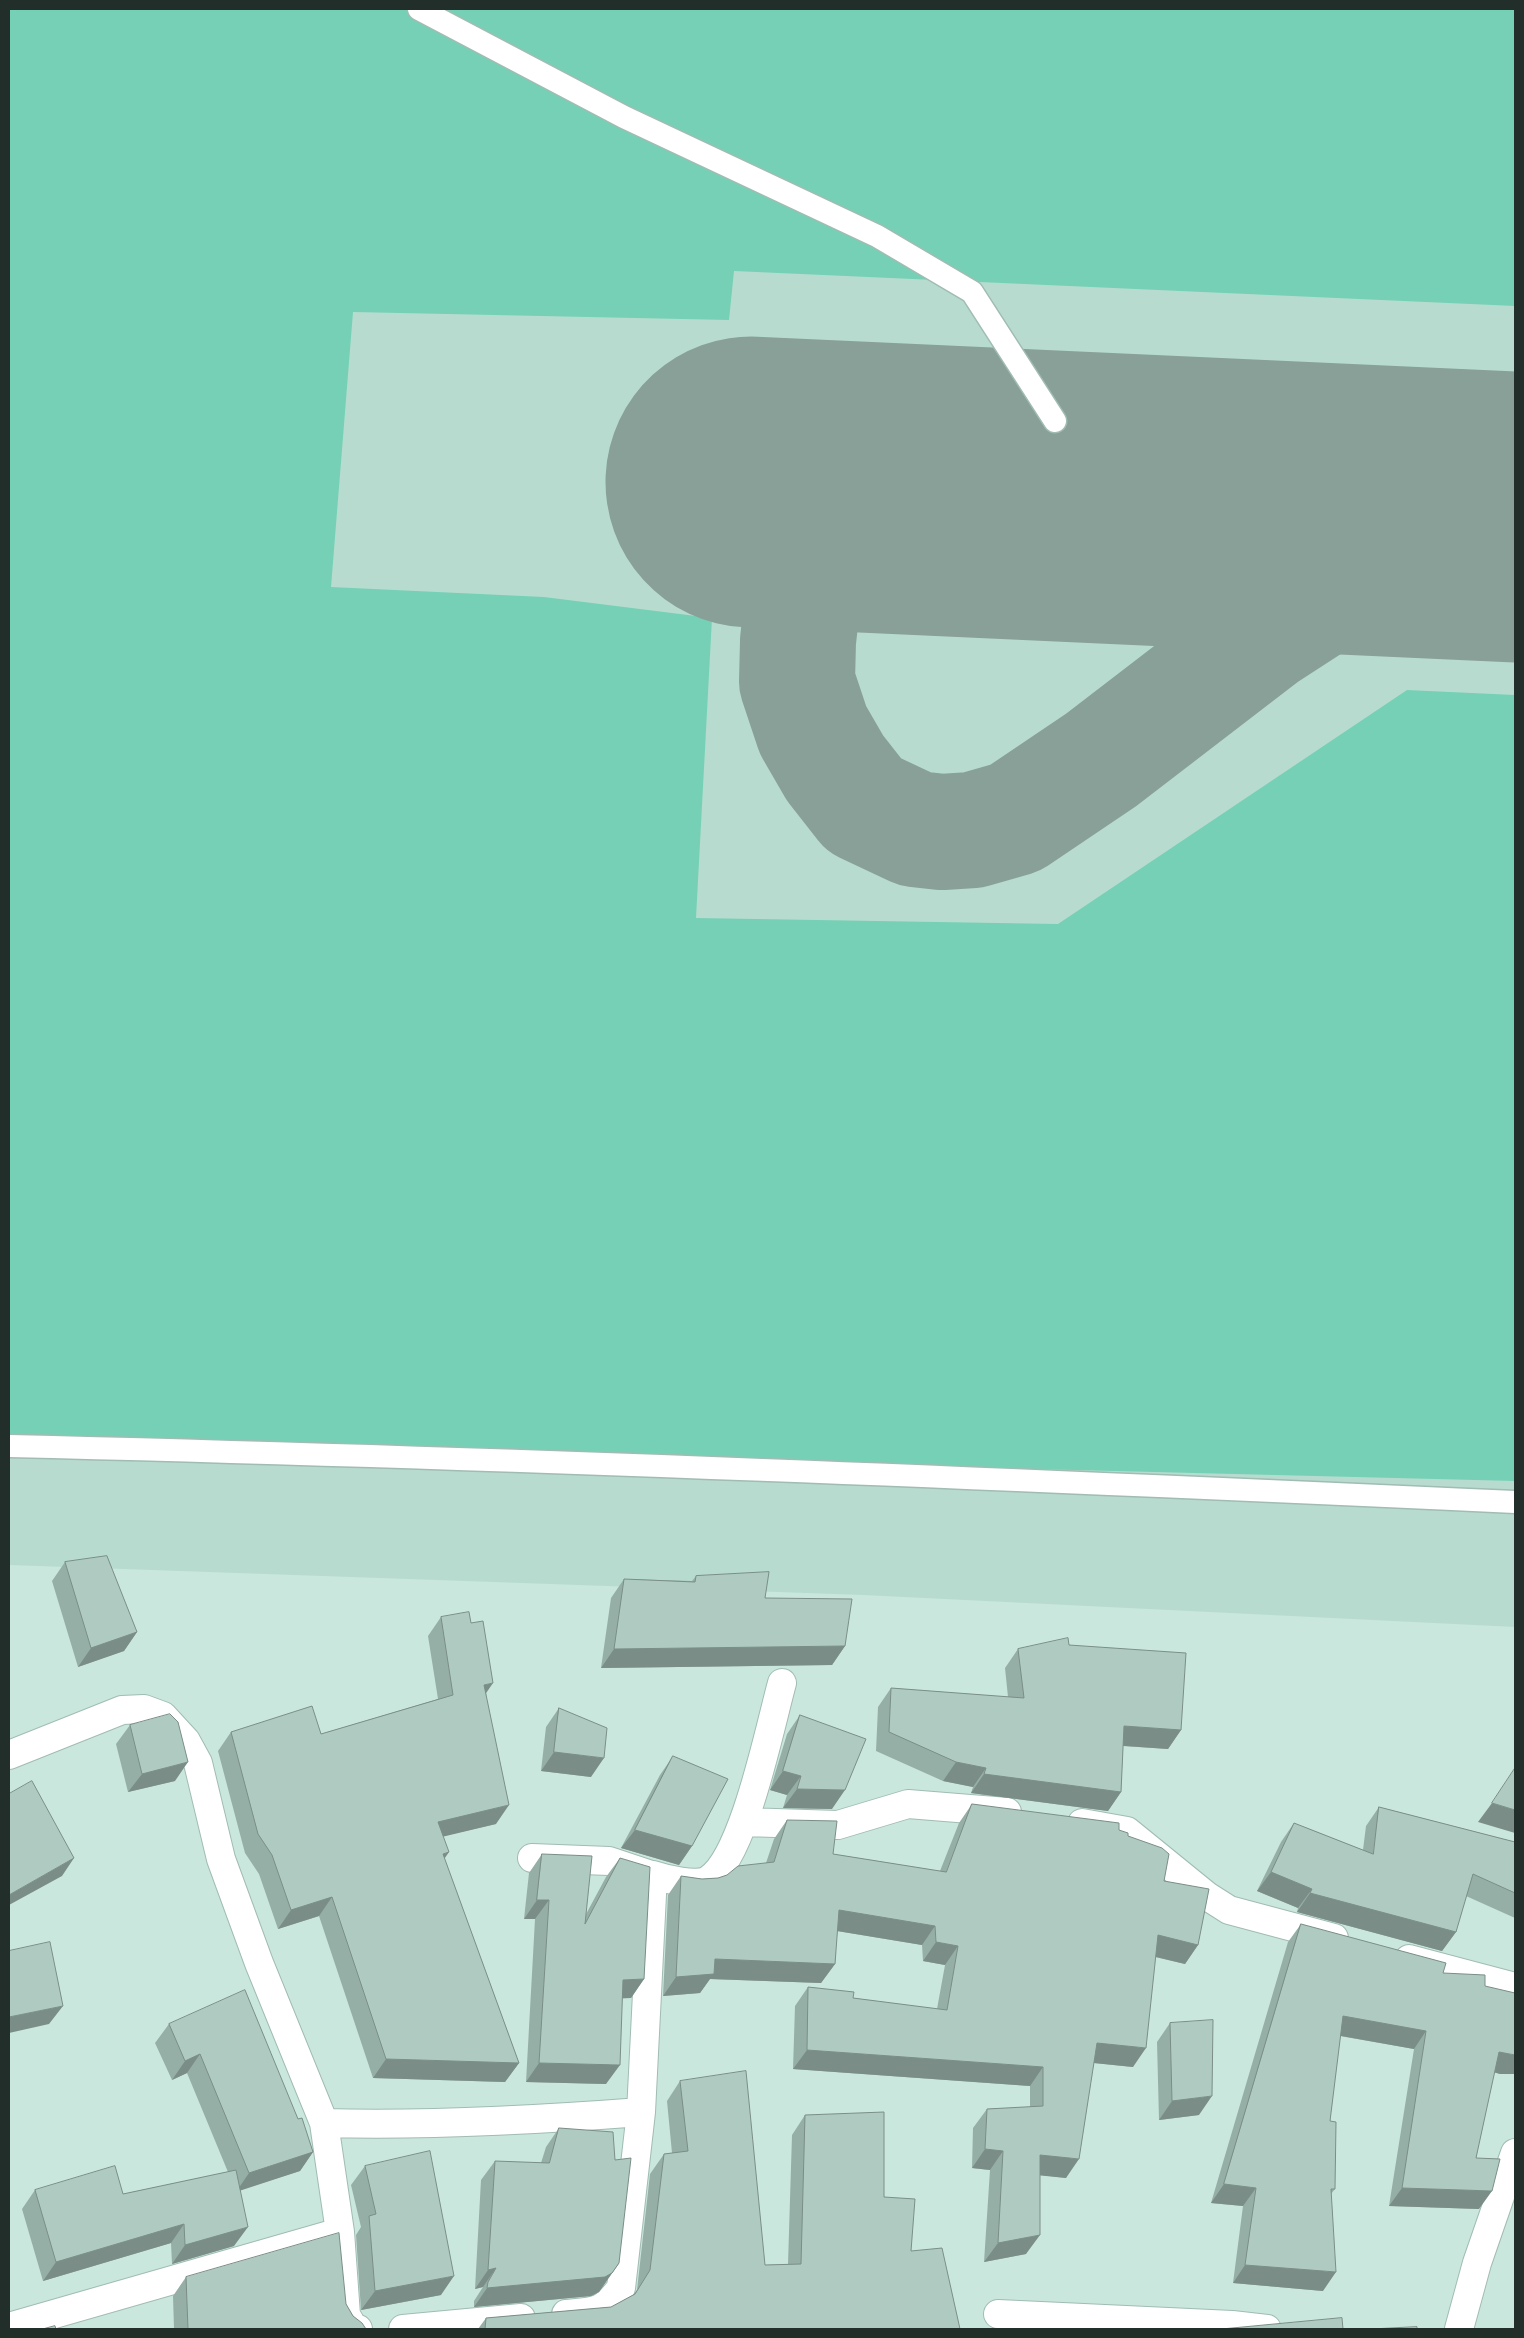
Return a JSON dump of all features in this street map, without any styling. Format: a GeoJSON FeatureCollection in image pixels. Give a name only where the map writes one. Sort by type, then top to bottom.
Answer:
{"type":"FeatureCollection","features":[{"type":"Feature","properties":{"kind":"street"},"geometry":{"type":"LineString","coordinates":[[532,1858],[609,1862],[666,1880],[707,1881],[720,1870],[744,1822],[782,1683]]}},
{"type":"Feature","properties":{"kind":"street"},"geometry":{"type":"LineString","coordinates":[[9,1755],[122,1710],[144,1709],[163,1716],[186,1741],[198,1763],[221,1859],[258,1963],[324,2123],[340,2232],[346,2315],[353,2327],[358,2329]]}},
{"type":"Feature","properties":{"kind":"street"},"geometry":{"type":"LineString","coordinates":[[744,1822],[838,1825],[908,1804],[980,1809],[1029,1816]]}},
{"type":"Feature","properties":{"kind":"street"},"geometry":{"type":"LineString","coordinates":[[1058,1820],[1127,1831],[1207,1896],[1228,1910],[1515,1987]]}},
{"type":"Feature","properties":{"kind":"street"},"geometry":{"type":"LineString","coordinates":[[406,2329],[596,2311],[609,2304],[621,2288],[641,2112],[653,1875]]}},
{"type":"Feature","properties":{"kind":"street"},"geometry":{"type":"LineString","coordinates":[[324,2123],[384,2125],[641,2112]]}},
{"type":"Feature","properties":{"kind":"street"},"geometry":{"type":"LineString","coordinates":[[1459,2329],[1477,2262],[1515,2153]]}},
{"type":"Feature","properties":{"kind":"street"},"geometry":{"type":"LineString","coordinates":[[9,2327],[340,2232]]}},
{"type":"Feature","properties":{"kind":"street"},"geometry":{"type":"LineString","coordinates":[[998,2314],[1267,2329]]}},
{"type":"Feature","properties":{"kind":"lane"},"geometry":{"type":"LineString","coordinates":[[419,9],[624,118],[877,236],[972,292],[1055,421]]}},
{"type":"Feature","properties":{"kind":"lane"},"geometry":{"type":"LineString","coordinates":[[9,1446],[285,1452],[917,1476],[1515,1502]]}},
{"type":"Feature","properties":{"kind":"shaded area"},"geometry":{"type":"Polygon","coordinates":[[[9,9],[1515,9],[1515,1627],[863,1595],[9,1565],[9,9]]]}},
{"type":"Feature","properties":{"kind":"green space"},"geometry":{"type":"Polygon","coordinates":[[[9,9],[1515,9],[1515,306],[734,271],[729,320],[353,312],[331,587],[544,597],[712,618],[696,918],[1058,924],[1407,690],[1515,695],[1515,1481],[353,1452],[9,1439],[9,9]]]}},
{"type":"Feature","properties":{"kind":"building"},"geometry":{"type":"Polygon","coordinates":[[[107,1556],[137,1632],[91,1648],[65,1562],[107,1556]]]}},
{"type":"Feature","properties":{"kind":"building"},"geometry":{"type":"Polygon","coordinates":[[[769,1572],[765,1598],[852,1599],[845,1646],[614,1649],[624,1579],[695,1582],[696,1576],[769,1572]]]}},
{"type":"Feature","properties":{"kind":"building"},"geometry":{"type":"Polygon","coordinates":[[[469,1612],[471,1623],[483,1621],[493,1683],[484,1685],[509,1805],[438,1822],[449,1852],[443,1854],[519,2063],[386,2059],[332,1897],[291,1910],[272,1855],[258,1834],[231,1732],[312,1706],[321,1734],[453,1695],[441,1617],[469,1612]]]}},
{"type":"Feature","properties":{"kind":"building"},"geometry":{"type":"Polygon","coordinates":[[[1068,1638],[1069,1645],[1186,1653],[1181,1730],[1124,1726],[1121,1792],[984,1774],[986,1768],[956,1762],[889,1732],[891,1688],[1024,1698],[1018,1649],[1068,1638]]]}},
{"type":"Feature","properties":{"kind":"building"},"geometry":{"type":"Polygon","coordinates":[[[559,1708],[607,1728],[604,1758],[554,1752],[559,1708]]]}},
{"type":"Feature","properties":{"kind":"building"},"geometry":{"type":"Polygon","coordinates":[[[170,1714],[178,1722],[188,1762],[142,1774],[130,1725],[170,1714]]]}},
{"type":"Feature","properties":{"kind":"building"},"geometry":{"type":"Polygon","coordinates":[[[800,1715],[866,1739],[845,1790],[797,1789],[801,1776],[783,1771],[800,1715]]]}},
{"type":"Feature","properties":{"kind":"building"},"geometry":{"type":"Polygon","coordinates":[[[673,1756],[728,1779],[692,1846],[635,1830],[673,1756]]]}},
{"type":"Feature","properties":{"kind":"building"},"geometry":{"type":"Polygon","coordinates":[[[1515,1768],[1515,1810],[1492,1803],[1515,1768]]]}},
{"type":"Feature","properties":{"kind":"building"},"geometry":{"type":"Polygon","coordinates":[[[32,1781],[74,1858],[9,1895],[9,1794],[32,1781]]]}},
{"type":"Feature","properties":{"kind":"building"},"geometry":{"type":"Polygon","coordinates":[[[972,1804],[1119,1823],[1119,1830],[1128,1833],[1128,1836],[1162,1848],[1169,1854],[1164,1881],[1209,1889],[1198,1945],[1158,1935],[1146,2048],[1097,2043],[1079,2159],[1040,2155],[1040,2235],[998,2243],[1003,2151],[985,2149],[987,2109],[1043,2106],[1043,2067],[807,2050],[808,1987],[854,1992],[853,1998],[947,2010],[958,1946],[936,1942],[935,1926],[839,1910],[835,1964],[715,1959],[714,1974],[676,1977],[681,1876],[702,1879],[718,1878],[727,1875],[738,1866],[774,1862],[787,1820],[837,1821],[833,1854],[946,1872],[972,1804]]]}},
{"type":"Feature","properties":{"kind":"building"},"geometry":{"type":"Polygon","coordinates":[[[1379,1807],[1515,1842],[1515,1893],[1473,1874],[1456,1932],[1310,1893],[1312,1889],[1271,1872],[1294,1823],[1373,1854],[1379,1807]]]}},
{"type":"Feature","properties":{"kind":"building"},"geometry":{"type":"Polygon","coordinates":[[[542,1854],[592,1856],[585,1924],[620,1858],[650,1867],[644,1979],[623,1980],[620,2065],[539,2063],[549,1900],[537,1900],[542,1854]]]}},
{"type":"Feature","properties":{"kind":"building"},"geometry":{"type":"Polygon","coordinates":[[[1301,1924],[1446,1963],[1443,1973],[1485,1975],[1485,1986],[1515,1993],[1515,2055],[1499,2052],[1476,2158],[1500,2159],[1492,2191],[1402,2188],[1426,2031],[1343,2016],[1330,2121],[1336,2122],[1335,2189],[1331,2189],[1336,2272],[1245,2265],[1256,2188],[1224,2184],[1301,1924]]]}},
{"type":"Feature","properties":{"kind":"building"},"geometry":{"type":"Polygon","coordinates":[[[50,1942],[63,2006],[9,2017],[9,1951],[50,1942]]]}},
{"type":"Feature","properties":{"kind":"building"},"geometry":{"type":"Polygon","coordinates":[[[245,1990],[298,2119],[302,2118],[313,2152],[249,2173],[200,2054],[185,2061],[169,2024],[245,1990]]]}},
{"type":"Feature","properties":{"kind":"building"},"geometry":{"type":"Polygon","coordinates":[[[1213,2020],[1212,2096],[1172,2101],[1170,2023],[1213,2020]]]}},
{"type":"Feature","properties":{"kind":"building"},"geometry":{"type":"Polygon","coordinates":[[[746,2071],[765,2265],[801,2264],[805,2115],[884,2112],[884,2197],[915,2199],[911,2251],[942,2248],[960,2329],[485,2329],[486,2318],[611,2307],[635,2294],[650,2270],[664,2154],[688,2151],[680,2081],[746,2071]]]}},
{"type":"Feature","properties":{"kind":"building"},"geometry":{"type":"Polygon","coordinates":[[[559,2128],[613,2132],[615,2160],[631,2158],[619,2263],[612,2273],[605,2277],[487,2288],[488,2282],[496,2268],[488,2270],[495,2161],[549,2163],[559,2128]]]}},
{"type":"Feature","properties":{"kind":"building"},"geometry":{"type":"Polygon","coordinates":[[[430,2151],[454,2276],[375,2291],[369,2216],[376,2214],[365,2166],[430,2151]]]}},
{"type":"Feature","properties":{"kind":"building"},"geometry":{"type":"Polygon","coordinates":[[[115,2166],[123,2194],[236,2170],[248,2227],[185,2245],[184,2224],[56,2262],[35,2190],[115,2166]]]}},
{"type":"Feature","properties":{"kind":"building"},"geometry":{"type":"Polygon","coordinates":[[[339,2233],[346,2304],[353,2316],[366,2329],[188,2329],[186,2277],[339,2233]]]}},
{"type":"Feature","properties":{"kind":"building"},"geometry":{"type":"Polygon","coordinates":[[[1342,2318],[1343,2329],[1222,2329],[1342,2318]]]}},
{"type":"Feature","properties":{"kind":"building"},"geometry":{"type":"Polygon","coordinates":[[[55,2326],[56,2329],[43,2329],[55,2326]]]}},
{"type":"Feature","properties":{"kind":"building"},"geometry":{"type":"Polygon","coordinates":[[[1417,2327],[1417,2329],[1372,2329],[1417,2327]]]}},
{"type":"Feature","properties":{"kind":"taxiway"},"geometry":{"type":"LineString","coordinates":[[1227,504],[1186,472],[1102,433],[1055,421],[989,410],[938,408],[898,421],[862,453],[834,486],[808,549],[798,641],[797,682],[813,730],[835,768],[864,805],[915,829],[942,832],[973,830],[1015,818],[1101,760],[1265,634],[1336,588],[1397,557],[1467,534],[1515,525]]}},
{"type":"Feature","properties":{"kind":"runway"},"geometry":{"type":"LineString","coordinates":[[751,482],[1515,517]]}}]}
